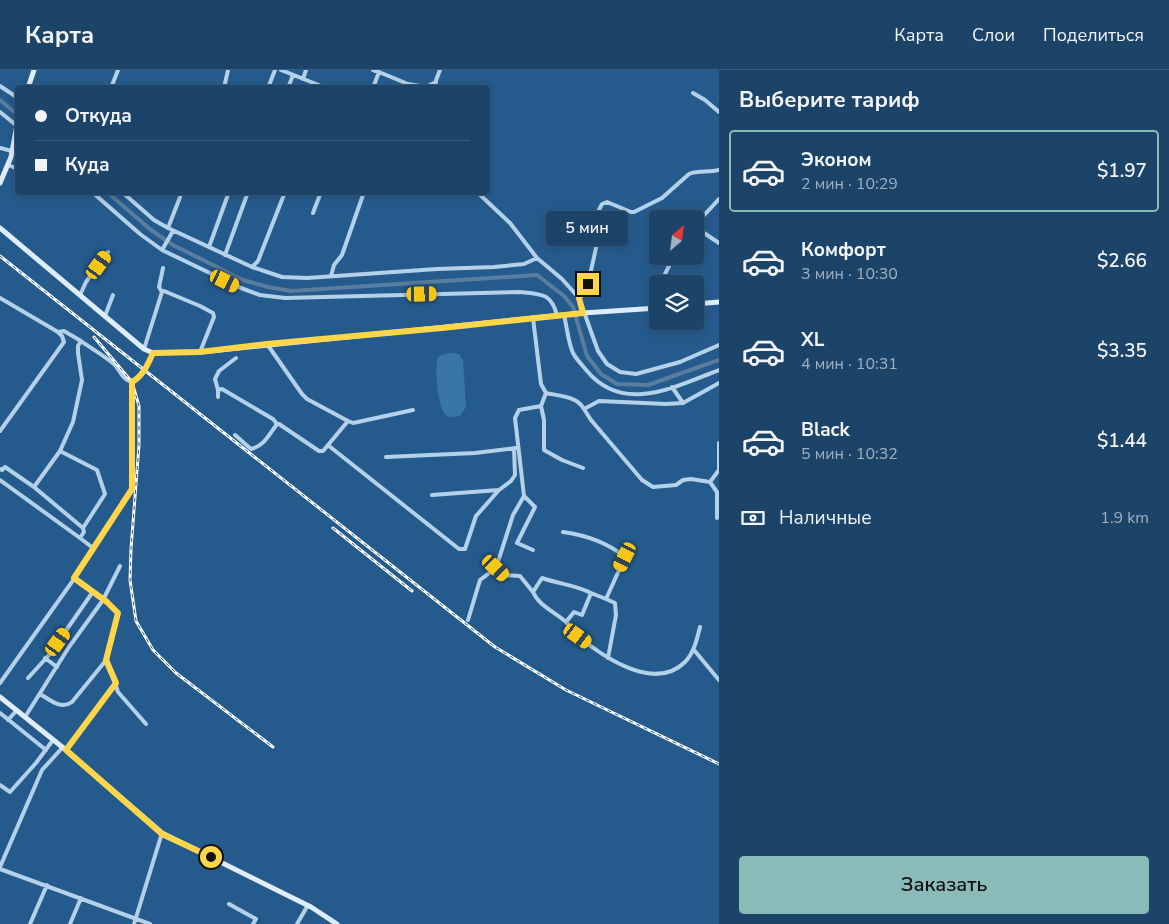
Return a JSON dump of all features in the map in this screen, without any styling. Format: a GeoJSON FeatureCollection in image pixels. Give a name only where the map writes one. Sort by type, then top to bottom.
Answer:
{"type":"FeatureCollection","features":[{"type":"Feature","properties":{"kind":"main road"},"geometry":{"type":"LineString","coordinates":[[29,85],[34,70]]}},
{"type":"Feature","properties":{"kind":"main road"},"geometry":{"type":"LineString","coordinates":[[0,183],[8,165],[15,136]]}},
{"type":"Feature","properties":{"kind":"main road"},"geometry":{"type":"LineString","coordinates":[[0,228],[144,349],[153,353],[200,352],[583,313],[649,308]]}},
{"type":"Feature","properties":{"kind":"main road"},"geometry":{"type":"LineString","coordinates":[[704,303],[719,302]]}},
{"type":"Feature","properties":{"kind":"main road"},"geometry":{"type":"LineString","coordinates":[[0,697],[64,749],[162,834],[308,905],[337,924]]}},
{"type":"Feature","properties":{"kind":"street"},"geometry":{"type":"LineString","coordinates":[[112,85],[118,70]]}},
{"type":"Feature","properties":{"kind":"street"},"geometry":{"type":"LineString","coordinates":[[225,85],[228,70]]}},
{"type":"Feature","properties":{"kind":"street"},"geometry":{"type":"LineString","coordinates":[[269,85],[275,70]]}},
{"type":"Feature","properties":{"kind":"street"},"geometry":{"type":"LineString","coordinates":[[281,70],[320,85]]}},
{"type":"Feature","properties":{"kind":"street"},"geometry":{"type":"LineString","coordinates":[[303,79],[306,70]]}},
{"type":"Feature","properties":{"kind":"street"},"geometry":{"type":"LineString","coordinates":[[373,70],[414,85]]}},
{"type":"Feature","properties":{"kind":"street"},"geometry":{"type":"LineString","coordinates":[[434,85],[440,70]]}},
{"type":"Feature","properties":{"kind":"street"},"geometry":{"type":"LineString","coordinates":[[374,85],[379,72]]}},
{"type":"Feature","properties":{"kind":"street"},"geometry":{"type":"LineString","coordinates":[[289,85],[293,75]]}},
{"type":"Feature","properties":{"kind":"street"},"geometry":{"type":"LineString","coordinates":[[430,85],[436,82]]}},
{"type":"Feature","properties":{"kind":"street"},"geometry":{"type":"LineString","coordinates":[[0,86],[15,96]]}},
{"type":"Feature","properties":{"kind":"street"},"geometry":{"type":"LineString","coordinates":[[693,93],[719,112]]}},
{"type":"Feature","properties":{"kind":"street"},"geometry":{"type":"LineString","coordinates":[[0,112],[15,124]]}},
{"type":"Feature","properties":{"kind":"street"},"geometry":{"type":"LineString","coordinates":[[0,148],[12,151]]}},
{"type":"Feature","properties":{"kind":"street"},"geometry":{"type":"LineString","coordinates":[[8,165],[15,168]]}},
{"type":"Feature","properties":{"kind":"street"},"geometry":{"type":"LineString","coordinates":[[579,298],[588,284],[598,239],[598,212],[602,204],[607,202],[634,212],[662,198],[689,174],[719,170]]}},
{"type":"Feature","properties":{"kind":"street"},"geometry":{"type":"LineString","coordinates":[[95,195],[140,234],[163,249],[241,288],[260,295],[285,298],[520,292],[542,294],[554,304],[557,316]]}},
{"type":"Feature","properties":{"kind":"street"},"geometry":{"type":"LineString","coordinates":[[125,195],[154,220],[173,232],[252,268],[282,277],[307,278],[437,268],[494,267],[524,264],[537,258]]}},
{"type":"Feature","properties":{"kind":"street"},"geometry":{"type":"LineString","coordinates":[[168,228],[181,195]]}},
{"type":"Feature","properties":{"kind":"street"},"geometry":{"type":"LineString","coordinates":[[209,247],[229,195]]}},
{"type":"Feature","properties":{"kind":"street"},"geometry":{"type":"LineString","coordinates":[[225,255],[247,195]]}},
{"type":"Feature","properties":{"kind":"street"},"geometry":{"type":"LineString","coordinates":[[252,268],[258,261],[284,195]]}},
{"type":"Feature","properties":{"kind":"street"},"geometry":{"type":"LineString","coordinates":[[313,212],[320,195]]}},
{"type":"Feature","properties":{"kind":"street"},"geometry":{"type":"LineString","coordinates":[[331,276],[334,265],[342,255],[363,195]]}},
{"type":"Feature","properties":{"kind":"street"},"geometry":{"type":"LineString","coordinates":[[480,195],[510,223],[537,258],[562,278],[579,298],[598,351],[607,364],[620,372],[636,374],[680,362],[719,345]]}},
{"type":"Feature","properties":{"kind":"street"},"geometry":{"type":"LineString","coordinates":[[704,216],[719,199]]}},
{"type":"Feature","properties":{"kind":"street"},"geometry":{"type":"LineString","coordinates":[[163,249],[173,232]]}},
{"type":"Feature","properties":{"kind":"street"},"geometry":{"type":"LineString","coordinates":[[704,232],[719,243]]}},
{"type":"Feature","properties":{"kind":"street"},"geometry":{"type":"LineString","coordinates":[[80,295],[86,282],[108,252]]}},
{"type":"Feature","properties":{"kind":"street"},"geometry":{"type":"LineString","coordinates":[[144,349],[162,292],[160,287],[163,268]]}},
{"type":"Feature","properties":{"kind":"street"},"geometry":{"type":"LineString","coordinates":[[162,292],[164,291],[214,313],[200,352]]}},
{"type":"Feature","properties":{"kind":"street"},"geometry":{"type":"LineString","coordinates":[[105,316],[113,295]]}},
{"type":"Feature","properties":{"kind":"street"},"geometry":{"type":"LineString","coordinates":[[0,298],[58,332],[64,342],[0,431]]}},
{"type":"Feature","properties":{"kind":"street"},"geometry":{"type":"LineString","coordinates":[[564,315],[573,354],[592,376],[609,389],[633,395],[656,393],[719,370]]}},
{"type":"Feature","properties":{"kind":"street"},"geometry":{"type":"LineString","coordinates":[[533,318],[541,384],[546,393],[571,398],[580,403],[591,420],[642,480],[653,487],[676,485],[683,480],[710,482]]}},
{"type":"Feature","properties":{"kind":"street"},"geometry":{"type":"LineString","coordinates":[[58,332],[64,332],[81,341],[108,359],[125,379],[132,382]]}},
{"type":"Feature","properties":{"kind":"street"},"geometry":{"type":"LineString","coordinates":[[34,487],[60,450],[73,422],[82,380],[78,353],[78,346],[81,341]]}},
{"type":"Feature","properties":{"kind":"street"},"geometry":{"type":"LineString","coordinates":[[267,344],[302,394],[348,421],[353,423],[413,410]]}},
{"type":"Feature","properties":{"kind":"street"},"geometry":{"type":"LineString","coordinates":[[132,382],[145,370],[153,353]]}},
{"type":"Feature","properties":{"kind":"street"},"geometry":{"type":"LineString","coordinates":[[218,397],[215,379],[219,371],[236,358]]}},
{"type":"Feature","properties":{"kind":"street"},"geometry":{"type":"LineString","coordinates":[[0,683],[74,578],[132,489],[132,382]]}},
{"type":"Feature","properties":{"kind":"street"},"geometry":{"type":"LineString","coordinates":[[584,409],[599,401],[666,404],[683,402],[719,384]]}},
{"type":"Feature","properties":{"kind":"street"},"geometry":{"type":"LineString","coordinates":[[672,388],[683,402]]}},
{"type":"Feature","properties":{"kind":"street"},"geometry":{"type":"LineString","coordinates":[[218,390],[222,389],[273,419],[277,424],[319,451],[323,451],[329,446],[348,421]]}},
{"type":"Feature","properties":{"kind":"street"},"geometry":{"type":"LineString","coordinates":[[546,393],[541,406],[544,420],[544,450],[562,460],[583,468]]}},
{"type":"Feature","properties":{"kind":"street"},"geometry":{"type":"LineString","coordinates":[[329,446],[459,549],[465,549],[476,516],[498,490],[511,481],[515,475],[515,418],[519,410],[541,406]]}},
{"type":"Feature","properties":{"kind":"street"},"geometry":{"type":"LineString","coordinates":[[235,436],[251,449],[258,447],[277,424]]}},
{"type":"Feature","properties":{"kind":"street"},"geometry":{"type":"LineString","coordinates":[[710,482],[718,470],[719,443]]}},
{"type":"Feature","properties":{"kind":"street"},"geometry":{"type":"LineString","coordinates":[[386,457],[475,454],[516,447]]}},
{"type":"Feature","properties":{"kind":"street"},"geometry":{"type":"LineString","coordinates":[[516,447],[524,496],[535,507],[517,542],[533,550]]}},
{"type":"Feature","properties":{"kind":"street"},"geometry":{"type":"LineString","coordinates":[[60,450],[97,470],[105,494],[83,528],[84,532],[80,538]]}},
{"type":"Feature","properties":{"kind":"street"},"geometry":{"type":"LineString","coordinates":[[0,476],[1,470],[5,467],[34,487],[83,528]]}},
{"type":"Feature","properties":{"kind":"street"},"geometry":{"type":"LineString","coordinates":[[0,480],[93,548]]}},
{"type":"Feature","properties":{"kind":"street"},"geometry":{"type":"LineString","coordinates":[[710,482],[717,492],[717,518]]}},
{"type":"Feature","properties":{"kind":"street"},"geometry":{"type":"LineString","coordinates":[[432,495],[498,490]]}},
{"type":"Feature","properties":{"kind":"street"},"geometry":{"type":"LineString","coordinates":[[468,620],[480,580],[496,568],[514,515],[524,496]]}},
{"type":"Feature","properties":{"kind":"street"},"geometry":{"type":"LineString","coordinates":[[563,532],[580,534],[616,549],[625,557],[606,599]]}},
{"type":"Feature","properties":{"kind":"street"},"geometry":{"type":"LineString","coordinates":[[25,717],[77,636],[103,600],[120,566]]}},
{"type":"Feature","properties":{"kind":"street"},"geometry":{"type":"LineString","coordinates":[[496,568],[504,575],[520,576],[536,598],[566,622],[578,636],[608,658],[629,669],[650,673],[670,673],[685,662],[694,650],[700,627]]}},
{"type":"Feature","properties":{"kind":"street"},"geometry":{"type":"LineString","coordinates":[[40,694],[61,705],[67,706],[106,660],[118,613],[74,578]]}},
{"type":"Feature","properties":{"kind":"street"},"geometry":{"type":"LineString","coordinates":[[532,592],[542,578],[558,584],[580,587],[615,603],[616,614],[608,658]]}},
{"type":"Feature","properties":{"kind":"street"},"geometry":{"type":"LineString","coordinates":[[566,622],[574,612],[582,614],[591,592]]}},
{"type":"Feature","properties":{"kind":"street"},"geometry":{"type":"LineString","coordinates":[[28,678],[67,629],[92,593]]}},
{"type":"Feature","properties":{"kind":"street"},"geometry":{"type":"LineString","coordinates":[[67,629],[77,636]]}},
{"type":"Feature","properties":{"kind":"street"},"geometry":{"type":"LineString","coordinates":[[694,650],[719,680]]}},
{"type":"Feature","properties":{"kind":"street"},"geometry":{"type":"LineString","coordinates":[[44,658],[57,667]]}},
{"type":"Feature","properties":{"kind":"street"},"geometry":{"type":"LineString","coordinates":[[106,660],[118,692],[146,724]]}},
{"type":"Feature","properties":{"kind":"street"},"geometry":{"type":"LineString","coordinates":[[116,683],[64,749],[42,770],[0,868],[150,924]]}},
{"type":"Feature","properties":{"kind":"street"},"geometry":{"type":"LineString","coordinates":[[8,720],[17,710]]}},
{"type":"Feature","properties":{"kind":"street"},"geometry":{"type":"LineString","coordinates":[[0,714],[46,750]]}},
{"type":"Feature","properties":{"kind":"street"},"geometry":{"type":"LineString","coordinates":[[0,785],[10,792],[36,763],[53,740]]}},
{"type":"Feature","properties":{"kind":"street"},"geometry":{"type":"LineString","coordinates":[[134,924],[162,834]]}},
{"type":"Feature","properties":{"kind":"street"},"geometry":{"type":"LineString","coordinates":[[30,924],[47,885]]}},
{"type":"Feature","properties":{"kind":"street"},"geometry":{"type":"LineString","coordinates":[[70,924],[81,898]]}},
{"type":"Feature","properties":{"kind":"street"},"geometry":{"type":"LineString","coordinates":[[229,904],[256,919],[253,924]]}},
{"type":"Feature","properties":{"kind":"street"},"geometry":{"type":"LineString","coordinates":[[297,924],[308,905]]}},
{"type":"Feature","properties":{"kind":"shaded area"},"geometry":{"type":"Polygon","coordinates":[[[453,353],[459,354],[463,361],[466,407],[460,416],[452,417],[445,414],[440,404],[436,370],[439,356],[453,353]]]}},
{"type":"Feature","properties":{"kind":"waterway"},"geometry":{"type":"LineString","coordinates":[[0,100],[15,112]]}},
{"type":"Feature","properties":{"kind":"waterway"},"geometry":{"type":"LineString","coordinates":[[110,195],[151,230],[173,245],[243,280],[268,287],[291,291],[537,275],[564,296],[573,307],[587,356],[601,374],[617,384],[648,385],[719,360]]}},
{"type":"Feature","properties":{"kind":"railway"},"geometry":{"type":"LineString","coordinates":[[0,256],[495,647],[566,690],[719,764]]}},
{"type":"Feature","properties":{"kind":"railway"},"geometry":{"type":"LineString","coordinates":[[94,337],[132,382],[139,406],[139,445],[130,580],[136,621],[153,650],[176,673],[273,747]]}},
{"type":"Feature","properties":{"kind":"railway"},"geometry":{"type":"LineString","coordinates":[[333,528],[412,591]]}},
{"type":"Feature","properties":{"kind":"route"},"geometry":{"type":"LineString","coordinates":[[211,857],[162,834],[66,750],[116,683],[106,660],[118,613],[107,602],[92,593],[74,578],[132,489],[132,382],[145,370],[153,353],[200,352],[583,313],[579,298],[588,284]]}}]}
